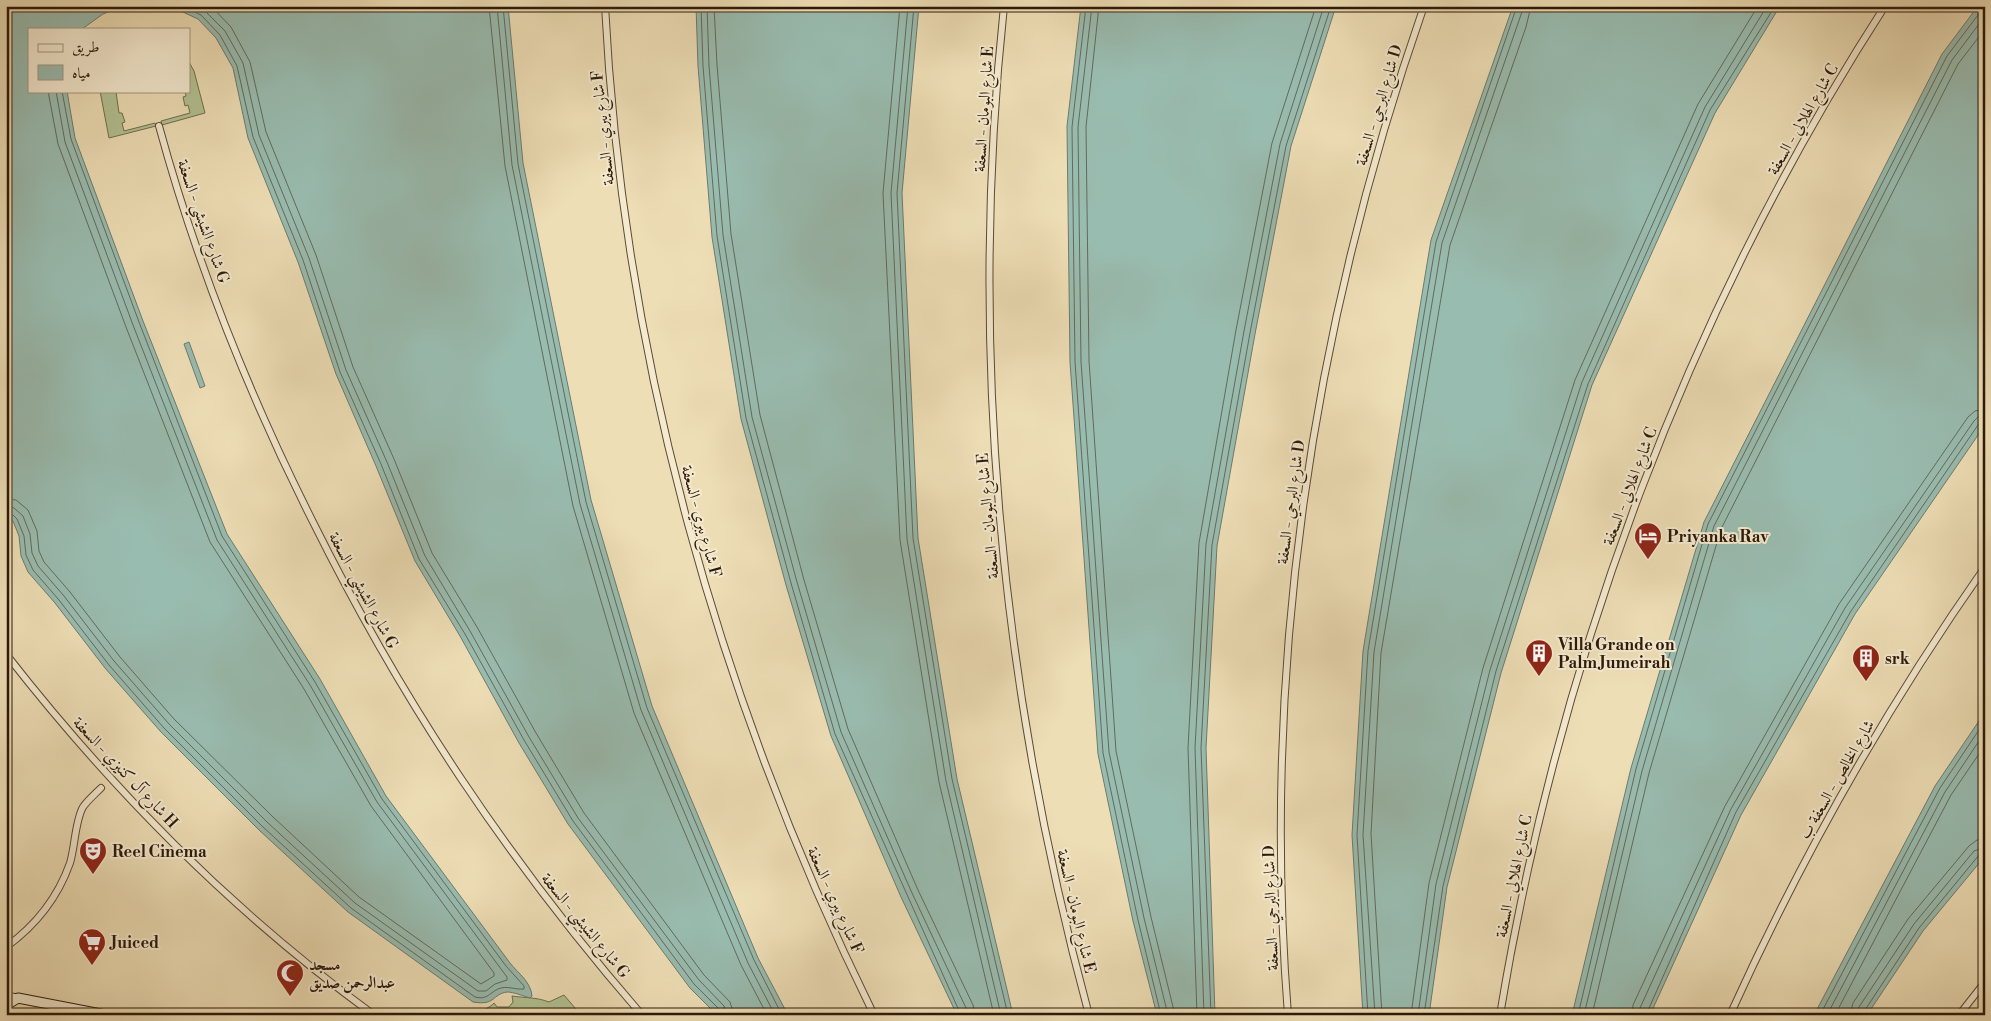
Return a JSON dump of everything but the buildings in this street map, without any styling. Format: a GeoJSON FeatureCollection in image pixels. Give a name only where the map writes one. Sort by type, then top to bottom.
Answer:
{"type":"FeatureCollection","features":[{"type":"Feature","properties":{"kind":"street","name":"شارع يبري - السعفة F"},"geometry":{"type":"LineString","coordinates":[[605,6],[616,138],[638,296],[660,406],[698,559],[732,672],[776,792],[817,893],[874,1015]]}},
{"type":"Feature","properties":{"kind":"street","name":"شارع البومان - السعفة E"},"geometry":{"type":"LineString","coordinates":[[1004,6],[994,129],[990,242],[993,412],[1000,526],[1013,638],[1030,750],[1051,862],[1089,1015]]}},
{"type":"Feature","properties":{"kind":"street","name":"شارع البرحي - السعفة D"},"geometry":{"type":"LineString","coordinates":[[1288,1015],[1282,902],[1282,767],[1287,662],[1301,518],[1324,375],[1355,234],[1383,131],[1424,6]]}},
{"type":"Feature","properties":{"kind":"street","name":"شارع الهلالي - السعفة C"},"geometry":{"type":"LineString","coordinates":[[1500,1015],[1528,868],[1555,757],[1589,638],[1643,485],[1694,361],[1760,224],[1819,115],[1885,6]]}},
{"type":"Feature","properties":{"kind":"street","name":"شارع الشيشي - السعفة G"},"geometry":{"type":"LineString","coordinates":[[159,126],[200,256],[244,371],[290,474],[356,606],[409,698],[481,810],[571,932],[642,1015]]}},
{"type":"Feature","properties":{"kind":"street","name":"شارع الخالص - السعفة ب"},"geometry":{"type":"LineString","coordinates":[[1730,1015],[1785,900],[1854,772],[1925,657],[1985,567]]}},
{"type":"Feature","properties":{"kind":"street","name":"شارع آل كنيزي - السعفة H"},"geometry":{"type":"LineString","coordinates":[[6,654],[85,750],[174,844],[268,931],[374,1015]]}},
{"type":"Feature","properties":{"kind":"street"},"geometry":{"type":"LineString","coordinates":[[6,947],[34,923],[58,889],[73,851],[81,812],[87,802],[101,788]]}},
{"type":"Feature","properties":{"kind":"street"},"geometry":{"type":"LineString","coordinates":[[1959,1015],[1985,982]]}},
{"type":"Feature","properties":{"kind":"street"},"geometry":{"type":"LineString","coordinates":[[6,995],[106,1015]]}},
{"type":"Feature","properties":{"kind":"street"},"geometry":{"type":"LineString","coordinates":[[6,1005],[18,998]]}},
{"type":"Feature","properties":{"kind":"green space"},"geometry":{"type":"Polygon","coordinates":[[[190,64],[194,71],[205,113],[162,125],[161,121],[190,113],[188,105],[185,106],[183,97],[186,96],[185,92],[190,92],[190,64]]]}},
{"type":"Feature","properties":{"kind":"green space"},"geometry":{"type":"Polygon","coordinates":[[[100,92],[116,92],[119,113],[122,113],[125,122],[122,123],[124,131],[155,123],[156,126],[109,138],[100,92]]]}},
{"type":"Feature","properties":{"kind":"green space"},"geometry":{"type":"Polygon","coordinates":[[[564,995],[581,1015],[478,1015],[494,1003],[497,1007],[509,1007],[513,1002],[512,996],[535,998],[549,1002],[564,995]]]}},
{"type":"Feature","properties":{"kind":"water"},"geometry":{"type":"Polygon","coordinates":[[[6,6],[123,6],[103,14],[83,28],[28,28],[28,92],[67,92],[75,138],[143,321],[227,534],[320,679],[386,796],[510,963],[527,982],[532,996],[530,998],[507,992],[490,1001],[473,1002],[348,912],[259,830],[161,732],[105,668],[55,603],[28,572],[21,556],[19,536],[13,521],[6,516],[6,6]]]}},
{"type":"Feature","properties":{"kind":"water"},"geometry":{"type":"Polygon","coordinates":[[[170,6],[508,6],[523,163],[591,500],[652,706],[758,958],[788,1015],[717,1015],[690,988],[568,824],[519,743],[460,636],[415,561],[336,374],[298,262],[248,138],[233,68],[216,38],[198,19],[170,6]]]}},
{"type":"Feature","properties":{"kind":"water"},"geometry":{"type":"Polygon","coordinates":[[[696,6],[919,6],[902,193],[918,538],[957,779],[1013,1015],[957,1015],[901,897],[831,736],[786,585],[741,419],[712,237],[698,66],[696,6]]]}},
{"type":"Feature","properties":{"kind":"water"},"geometry":{"type":"Polygon","coordinates":[[[1081,6],[1336,6],[1291,146],[1217,546],[1206,748],[1215,1015],[1157,1015],[1133,921],[1098,754],[1070,362],[1067,126],[1081,6]]]}},
{"type":"Feature","properties":{"kind":"water"},"geometry":{"type":"Polygon","coordinates":[[[1513,6],[1780,6],[1715,113],[1592,385],[1501,673],[1447,887],[1429,1015],[1363,1015],[1352,835],[1363,651],[1431,240],[1513,6]]]}},
{"type":"Feature","properties":{"kind":"water"},"geometry":{"type":"Polygon","coordinates":[[[1978,6],[1985,6],[1985,425],[1855,614],[1741,815],[1650,1015],[1572,1015],[1631,768],[1704,522],[1942,54],[1978,6]]]}},
{"type":"Feature","properties":{"kind":"water"},"geometry":{"type":"Polygon","coordinates":[[[189,342],[205,386],[200,388],[184,344],[189,342]]]}},
{"type":"Feature","properties":{"kind":"water"},"geometry":{"type":"Polygon","coordinates":[[[1985,712],[1985,856],[1923,931],[1867,1015],[1814,1015],[1935,786],[1985,712]]]}},
{"type":"Feature","properties":{"kind":"tunnel"},"geometry":{"type":"LineString","coordinates":[[6,1013],[16,1015]]}},
{"type":"Feature","properties":{"kind":"place","name":"Priyanka Rav"},"geometry":{"type":"Point","coordinates":[1648,560]}},
{"type":"Feature","properties":{"kind":"place","name":"Villa Grande on Palm Jumeirah"},"geometry":{"type":"Point","coordinates":[1539,677]}},
{"type":"Feature","properties":{"kind":"place","name":"srk"},"geometry":{"type":"Point","coordinates":[1866,682]}},
{"type":"Feature","properties":{"kind":"place","name":"Reel Cinema"},"geometry":{"type":"Point","coordinates":[93,875]}},
{"type":"Feature","properties":{"kind":"place","name":"Juiced"},"geometry":{"type":"Point","coordinates":[92,966]}},
{"type":"Feature","properties":{"kind":"place","name":"مسجد عبدالرحمن صديق"},"geometry":{"type":"Point","coordinates":[290,997]}}]}
